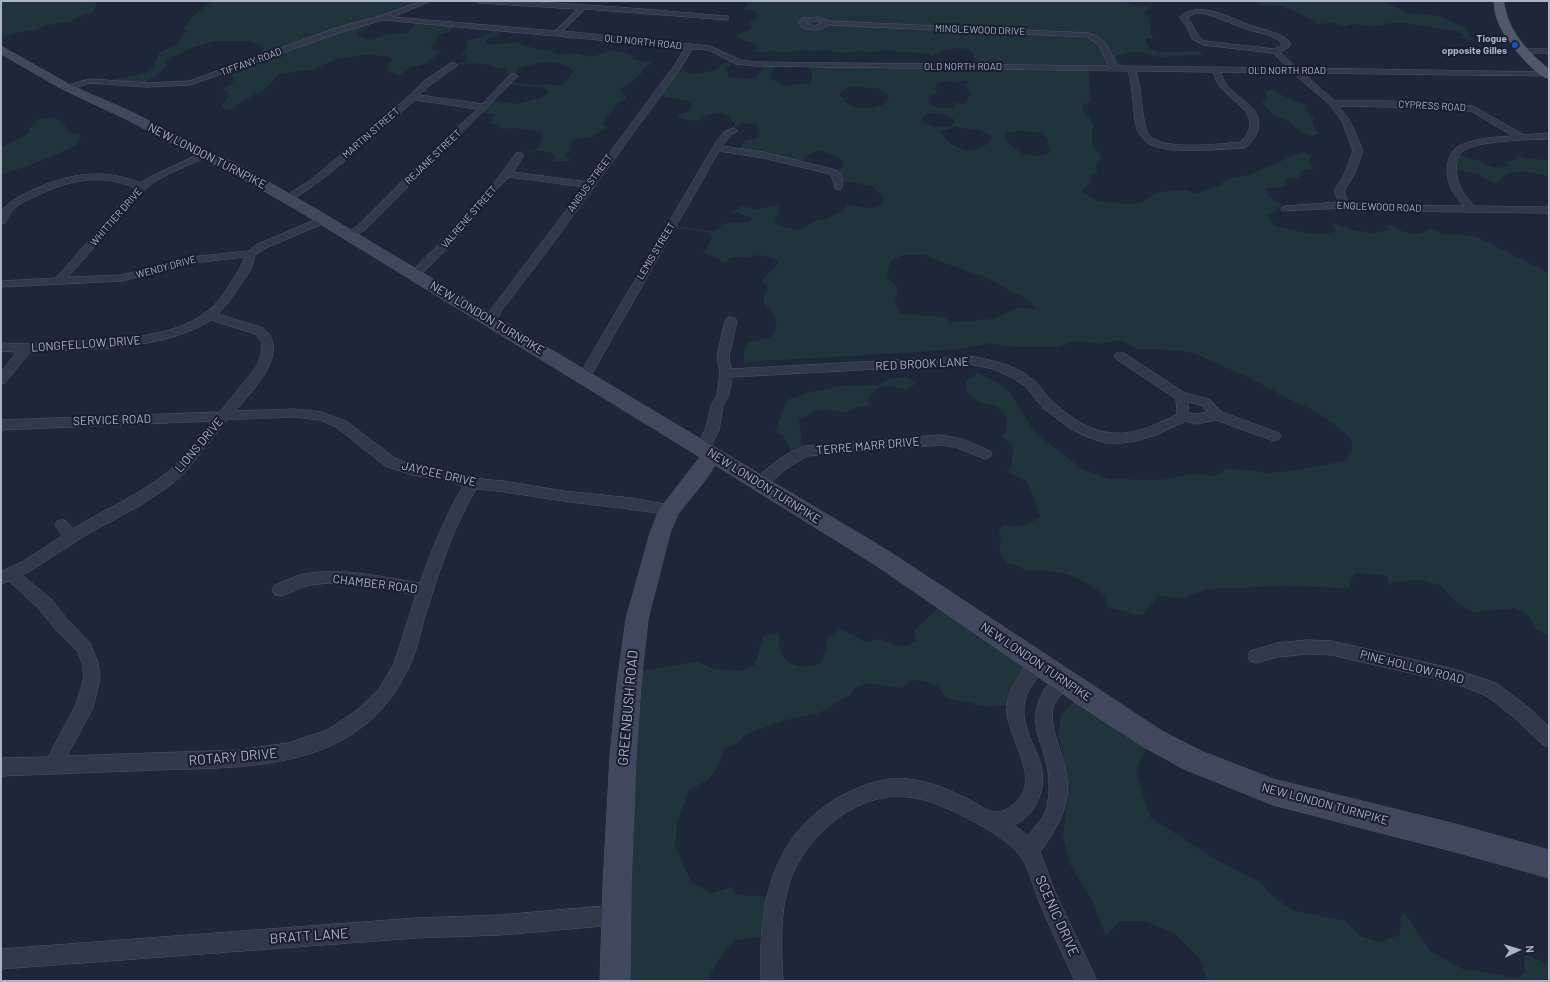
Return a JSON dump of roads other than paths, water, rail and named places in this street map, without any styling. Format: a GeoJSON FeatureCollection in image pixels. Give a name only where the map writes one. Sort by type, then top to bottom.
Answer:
{"type":"FeatureCollection","features":[{"type":"Feature","properties":{"kind":"main road"},"geometry":{"type":"LineString","coordinates":[[1499,1],[1500,16],[1514,41],[1549,75]]}},
{"type":"Feature","properties":{"kind":"main road","name":"NEW LONDON TURNPIKE"},"geometry":{"type":"LineString","coordinates":[[1,49],[68,88],[130,116],[204,155],[226,164],[491,320],[882,558],[1153,739],[1193,760],[1273,792],[1459,839],[1549,864]]}},
{"type":"Feature","properties":{"kind":"main road","name":"GREENBUSH ROAD"},"geometry":{"type":"LineString","coordinates":[[614,981],[624,756],[634,644],[645,587],[660,533],[669,510],[696,479],[708,452]]}},
{"type":"Feature","properties":{"kind":"street","name":"TIFFANY ROAD"},"geometry":{"type":"LineString","coordinates":[[68,88],[89,81],[147,85],[190,83],[339,30],[383,18],[428,1]]}},
{"type":"Feature","properties":{"kind":"street"},"geometry":{"type":"LineString","coordinates":[[479,1],[725,18]]}},
{"type":"Feature","properties":{"kind":"street"},"geometry":{"type":"LineString","coordinates":[[557,33],[583,7]]}},
{"type":"Feature","properties":{"kind":"street"},"geometry":{"type":"LineString","coordinates":[[1275,51],[1285,47],[1286,42],[1280,36],[1243,25],[1226,17],[1212,13],[1192,12],[1183,17],[1191,29],[1192,35],[1196,40],[1203,43],[1275,51],[1295,71],[1333,104],[1346,121],[1358,147],[1358,151],[1349,174],[1339,191],[1345,205]]}},
{"type":"Feature","properties":{"kind":"street","name":"OLD NORTH ROAD"},"geometry":{"type":"LineString","coordinates":[[383,18],[710,48],[739,62],[756,64],[1549,75]]}},
{"type":"Feature","properties":{"kind":"street","name":"MINGLEWOOD DRIVE"},"geometry":{"type":"LineString","coordinates":[[827,23],[1089,35],[1097,39],[1103,45],[1114,69]]}},
{"type":"Feature","properties":{"kind":"street","name":"ANGUS STREET"},"geometry":{"type":"LineString","coordinates":[[491,320],[496,310],[541,252],[677,67],[690,46]]}},
{"type":"Feature","properties":{"kind":"street"},"geometry":{"type":"LineString","coordinates":[[1525,51],[1549,51]]}},
{"type":"Feature","properties":{"kind":"street","name":"MARTIN STREET"},"geometry":{"type":"LineString","coordinates":[[287,199],[315,181],[414,97],[427,82],[454,65]]}},
{"type":"Feature","properties":{"kind":"street"},"geometry":{"type":"LineString","coordinates":[[1131,69],[1142,130],[1151,142],[1171,146],[1244,145],[1253,134],[1255,127],[1252,114],[1246,106],[1221,84],[1216,70]]}},
{"type":"Feature","properties":{"kind":"street","name":"REJANE STREET"},"geometry":{"type":"LineString","coordinates":[[350,236],[362,227],[514,76]]}},
{"type":"Feature","properties":{"kind":"street"},"geometry":{"type":"LineString","coordinates":[[414,97],[483,107]]}},
{"type":"Feature","properties":{"kind":"street","name":"CYPRESS ROAD"},"geometry":{"type":"LineString","coordinates":[[1333,104],[1420,105],[1473,109],[1523,138]]}},
{"type":"Feature","properties":{"kind":"street","name":"LEMIS STREET"},"geometry":{"type":"LineString","coordinates":[[584,377],[717,148],[727,134],[734,131]]}},
{"type":"Feature","properties":{"kind":"street"},"geometry":{"type":"LineString","coordinates":[[1471,209],[1455,188],[1452,178],[1453,158],[1457,152],[1462,148],[1479,143],[1549,136]]}},
{"type":"Feature","properties":{"kind":"street"},"geometry":{"type":"LineString","coordinates":[[717,148],[763,155],[833,172],[837,175],[838,187]]}},
{"type":"Feature","properties":{"kind":"street","name":"WHITTIER DRIVE"},"geometry":{"type":"LineString","coordinates":[[59,281],[137,193],[140,187],[155,178],[204,155]]}},
{"type":"Feature","properties":{"kind":"street","name":"VALRENE STREET"},"geometry":{"type":"LineString","coordinates":[[415,275],[456,233],[494,187],[507,174],[518,155]]}},
{"type":"Feature","properties":{"kind":"street"},"geometry":{"type":"LineString","coordinates":[[507,174],[589,185]]}},
{"type":"Feature","properties":{"kind":"street"},"geometry":{"type":"LineString","coordinates":[[1,221],[4,214],[15,203],[40,190],[72,178],[112,178],[132,182],[140,187]]}},
{"type":"Feature","properties":{"kind":"street","name":"ENGLEWOOD ROAD"},"geometry":{"type":"LineString","coordinates":[[1286,209],[1345,205],[1376,208],[1549,210]]}},
{"type":"Feature","properties":{"kind":"street","name":"WENDY DRIVE"},"geometry":{"type":"LineString","coordinates":[[1,284],[122,278],[197,259],[237,254],[250,254],[262,246],[323,220]]}},
{"type":"Feature","properties":{"kind":"street","name":"LONGFELLOW DRIVE"},"geometry":{"type":"LineString","coordinates":[[1,347],[26,348],[134,343],[162,337],[198,323],[210,316],[221,305],[233,288],[250,260],[250,254]]}},
{"type":"Feature","properties":{"kind":"street","name":"LIONS DRIVE"},"geometry":{"type":"LineString","coordinates":[[7,575],[166,481],[180,468],[263,367],[267,355],[268,342],[265,336],[259,331],[210,316]]}},
{"type":"Feature","properties":{"kind":"street"},"geometry":{"type":"LineString","coordinates":[[708,452],[716,406],[723,395],[726,373],[723,356],[731,321]]}},
{"type":"Feature","properties":{"kind":"street"},"geometry":{"type":"LineString","coordinates":[[1,380],[26,348]]}},
{"type":"Feature","properties":{"kind":"street"},"geometry":{"type":"LineString","coordinates":[[1120,356],[1182,398],[1196,399],[1205,402],[1217,415],[1274,436]]}},
{"type":"Feature","properties":{"kind":"street","name":"RED BROOK LANE"},"geometry":{"type":"LineString","coordinates":[[726,373],[969,360],[1008,369],[1024,379],[1038,391],[1046,403],[1073,425],[1095,435],[1119,439],[1141,437],[1165,428],[1184,416]]}},
{"type":"Feature","properties":{"kind":"street"},"geometry":{"type":"LineString","coordinates":[[1182,398],[1182,410],[1184,416],[1197,419],[1217,415]]}},
{"type":"Feature","properties":{"kind":"street","name":"JAYCEE DRIVE"},"geometry":{"type":"LineString","coordinates":[[223,416],[295,413],[321,416],[342,424],[390,462],[413,470],[444,475],[472,483],[503,486],[564,496],[632,503],[669,510]]}},
{"type":"Feature","properties":{"kind":"street","name":"SERVICE ROAD"},"geometry":{"type":"LineString","coordinates":[[1,425],[223,416]]}},
{"type":"Feature","properties":{"kind":"street","name":"TERRE MARR DRIVE"},"geometry":{"type":"LineString","coordinates":[[760,484],[786,461],[805,451],[940,440],[957,442],[985,454]]}},
{"type":"Feature","properties":{"kind":"street","name":"ROTARY DRIVE"},"geometry":{"type":"LineString","coordinates":[[1,767],[239,759],[288,752],[332,737],[361,718],[385,694],[401,667],[414,628],[424,590],[439,549],[456,510],[472,483]]}},
{"type":"Feature","properties":{"kind":"street"},"geometry":{"type":"LineString","coordinates":[[62,525],[71,538]]}},
{"type":"Feature","properties":{"kind":"street"},"geometry":{"type":"LineString","coordinates":[[7,575],[16,579],[45,604],[84,648],[90,663],[92,678],[84,708],[52,765]]}},
{"type":"Feature","properties":{"kind":"street","name":"CHAMBER ROAD"},"geometry":{"type":"LineString","coordinates":[[280,590],[302,581],[330,577],[362,580],[424,590]]}},
{"type":"Feature","properties":{"kind":"street","name":"PINE HOLLOW ROAD"},"geometry":{"type":"LineString","coordinates":[[1256,656],[1277,650],[1308,647],[1332,648],[1454,676],[1493,690],[1522,713],[1549,739]]}},
{"type":"Feature","properties":{"kind":"street"},"geometry":{"type":"LineString","coordinates":[[992,822],[1006,819],[1023,810],[1031,799],[1036,783],[1034,771],[1016,718],[1015,705],[1024,683],[1038,663]]}},
{"type":"Feature","properties":{"kind":"street"},"geometry":{"type":"LineString","coordinates":[[1029,851],[1036,839],[1047,826],[1056,808],[1059,783],[1057,770],[1042,722],[1044,708],[1049,696],[1064,681]]}},
{"type":"Feature","properties":{"kind":"street","name":"SCENIC DRIVE"},"geometry":{"type":"LineString","coordinates":[[772,981],[771,924],[777,896],[784,871],[804,836],[819,821],[844,804],[862,795],[886,788],[899,787],[935,793],[992,822],[1029,851],[1048,898],[1086,981]]}},
{"type":"Feature","properties":{"kind":"street","name":"BRATT LANE"},"geometry":{"type":"LineString","coordinates":[[1,959],[416,928],[508,925],[616,915]]}},
{"type":"Feature","properties":{"kind":"place","name":"Tiogue opposite Gilles"},"geometry":{"type":"Point","coordinates":[1515,45]}}]}
